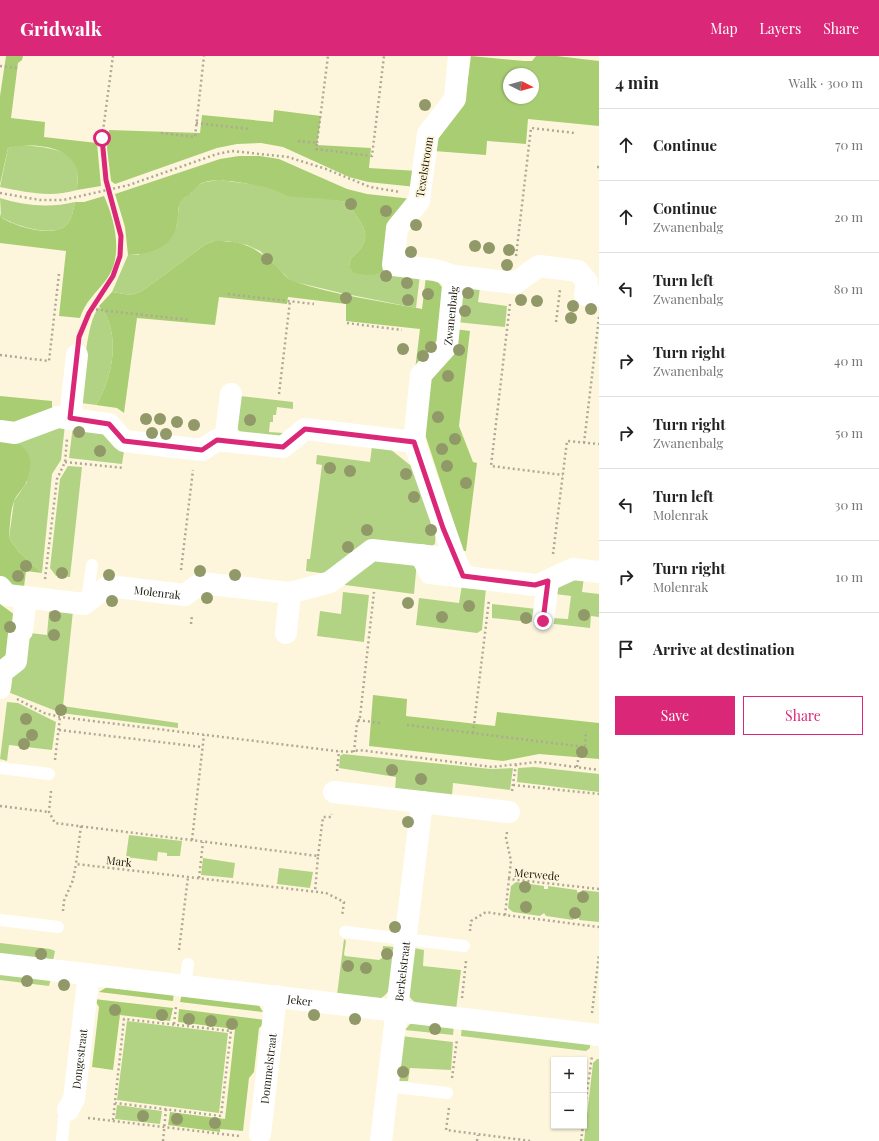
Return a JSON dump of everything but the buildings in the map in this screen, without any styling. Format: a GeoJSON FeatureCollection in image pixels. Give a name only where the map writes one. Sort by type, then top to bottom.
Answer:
{"type":"FeatureCollection","features":[{"type":"Feature","properties":{"kind":"street","name":"Texelstroom"},"geometry":{"type":"LineString","coordinates":[[454,276],[434,270],[393,265],[397,228],[419,201],[428,134],[454,99],[459,56]]}},
{"type":"Feature","properties":{"kind":"street"},"geometry":{"type":"LineString","coordinates":[[454,276],[516,283],[539,266],[578,271],[586,282],[585,295],[599,296]]}},
{"type":"Feature","properties":{"kind":"street","name":"Zwanenbalg"},"geometry":{"type":"LineString","coordinates":[[454,276],[447,346],[421,375],[414,442],[459,568]]}},
{"type":"Feature","properties":{"kind":"street"},"geometry":{"type":"LineString","coordinates":[[69,426],[77,355]]}},
{"type":"Feature","properties":{"kind":"street"},"geometry":{"type":"LineString","coordinates":[[225,441],[231,394]]}},
{"type":"Feature","properties":{"kind":"street"},"geometry":{"type":"LineString","coordinates":[[0,431],[15,433],[58,417],[69,426],[109,424],[124,441],[202,450],[217,440],[283,447],[305,429],[414,442]]}},
{"type":"Feature","properties":{"kind":"street","name":"Molenrak"},"geometry":{"type":"LineString","coordinates":[[87,602],[108,586],[185,595],[201,583],[290,593],[330,582],[372,550],[421,556],[459,568],[535,585],[548,581],[573,569],[599,572]]}},
{"type":"Feature","properties":{"kind":"street"},"geometry":{"type":"LineString","coordinates":[[543,621],[548,581]]}},
{"type":"Feature","properties":{"kind":"street"},"geometry":{"type":"LineString","coordinates":[[0,587],[7,595],[84,604],[87,602]]}},
{"type":"Feature","properties":{"kind":"street"},"geometry":{"type":"LineString","coordinates":[[286,633],[290,593]]}},
{"type":"Feature","properties":{"kind":"street"},"geometry":{"type":"LineString","coordinates":[[7,693],[2,672],[16,661],[19,634],[22,631],[26,598]]}},
{"type":"Feature","properties":{"kind":"street"},"geometry":{"type":"LineString","coordinates":[[334,793],[509,811]]}},
{"type":"Feature","properties":{"kind":"street","name":"Berkelstraat"},"geometry":{"type":"LineString","coordinates":[[381,1141],[422,802]]}},
{"type":"Feature","properties":{"kind":"street","name":"Jeker"},"geometry":{"type":"LineString","coordinates":[[0,964],[397,1011],[596,1042]]}},
{"type":"Feature","properties":{"kind":"street","name":"Dongestraat"},"geometry":{"type":"LineString","coordinates":[[67,1112],[74,1099],[89,974]]}},
{"type":"Feature","properties":{"kind":"street","name":"Dommelstraat"},"geometry":{"type":"LineString","coordinates":[[260,1138],[276,996]]}},
{"type":"Feature","properties":{"kind":"lane"},"geometry":{"type":"LineString","coordinates":[[87,602],[92,565]]}},
{"type":"Feature","properties":{"kind":"lane"},"geometry":{"type":"LineString","coordinates":[[0,768],[52,770]]}},
{"type":"Feature","properties":{"kind":"lane"},"geometry":{"type":"LineString","coordinates":[[0,920],[58,927]]}},
{"type":"Feature","properties":{"kind":"lane"},"geometry":{"type":"LineString","coordinates":[[345,932],[405,940],[465,952]]}},
{"type":"Feature","properties":{"kind":"lane"},"geometry":{"type":"LineString","coordinates":[[185,986],[188,964]]}},
{"type":"Feature","properties":{"kind":"lane"},"geometry":{"type":"LineString","coordinates":[[387,1086],[448,1098]]}},
{"type":"Feature","properties":{"kind":"lane","name":"Dongestraat"},"geometry":{"type":"LineString","coordinates":[[62,1141],[67,1112]]}},
{"type":"Feature","properties":{"kind":"path"},"geometry":{"type":"LineString","coordinates":[[77,355],[83,325],[91,309],[113,276],[120,256],[119,224],[109,190],[103,159],[102,138],[113,56]]}},
{"type":"Feature","properties":{"kind":"path"},"geometry":{"type":"LineString","coordinates":[[161,133],[195,137],[204,56]]}},
{"type":"Feature","properties":{"kind":"path"},"geometry":{"type":"LineString","coordinates":[[328,56],[316,149],[372,156],[384,56]]}},
{"type":"Feature","properties":{"kind":"path"},"geometry":{"type":"LineString","coordinates":[[0,66],[17,68]]}},
{"type":"Feature","properties":{"kind":"path"},"geometry":{"type":"LineString","coordinates":[[196,123],[249,129]]}},
{"type":"Feature","properties":{"kind":"path"},"geometry":{"type":"LineString","coordinates":[[517,244],[531,128],[575,133]]}},
{"type":"Feature","properties":{"kind":"path"},"geometry":{"type":"LineString","coordinates":[[298,141],[317,143]]}},
{"type":"Feature","properties":{"kind":"path"},"geometry":{"type":"LineString","coordinates":[[0,193],[29,198],[63,200],[146,180],[232,150],[288,157],[326,169],[370,187],[406,193]]}},
{"type":"Feature","properties":{"kind":"path"},"geometry":{"type":"LineString","coordinates":[[0,355],[49,361],[59,274]]}},
{"type":"Feature","properties":{"kind":"path"},"geometry":{"type":"LineString","coordinates":[[556,322],[561,284]]}},
{"type":"Feature","properties":{"kind":"path"},"geometry":{"type":"LineString","coordinates":[[228,294],[314,304]]}},
{"type":"Feature","properties":{"kind":"path"},"geometry":{"type":"LineString","coordinates":[[511,300],[491,466],[563,475]]}},
{"type":"Feature","properties":{"kind":"path"},"geometry":{"type":"LineString","coordinates":[[279,394],[290,301]]}},
{"type":"Feature","properties":{"kind":"path"},"geometry":{"type":"LineString","coordinates":[[91,309],[190,320]]}},
{"type":"Feature","properties":{"kind":"path"},"geometry":{"type":"LineString","coordinates":[[584,443],[599,314]]}},
{"type":"Feature","properties":{"kind":"path"},"geometry":{"type":"LineString","coordinates":[[347,324],[402,330]]}},
{"type":"Feature","properties":{"kind":"path"},"geometry":{"type":"LineString","coordinates":[[45,582],[57,479],[65,462],[69,426]]}},
{"type":"Feature","properties":{"kind":"path"},"geometry":{"type":"LineString","coordinates":[[554,552],[567,440],[599,444]]}},
{"type":"Feature","properties":{"kind":"path"},"geometry":{"type":"LineString","coordinates":[[65,462],[124,468]]}},
{"type":"Feature","properties":{"kind":"path"},"geometry":{"type":"LineString","coordinates":[[180,576],[192,480]]}},
{"type":"Feature","properties":{"kind":"path"},"geometry":{"type":"LineString","coordinates":[[354,752],[374,592]]}},
{"type":"Feature","properties":{"kind":"path"},"geometry":{"type":"LineString","coordinates":[[473,733],[490,595]]}},
{"type":"Feature","properties":{"kind":"path"},"geometry":{"type":"LineString","coordinates":[[7,693],[44,713],[60,717],[339,751],[354,752],[359,750],[492,766],[537,762],[599,770]]}},
{"type":"Feature","properties":{"kind":"path"},"geometry":{"type":"LineString","coordinates":[[52,770],[60,717]]}},
{"type":"Feature","properties":{"kind":"path"},"geometry":{"type":"LineString","coordinates":[[358,720],[380,723]]}},
{"type":"Feature","properties":{"kind":"path"},"geometry":{"type":"LineString","coordinates":[[407,725],[585,748],[586,731]]}},
{"type":"Feature","properties":{"kind":"path"},"geometry":{"type":"LineString","coordinates":[[59,730],[202,747]]}},
{"type":"Feature","properties":{"kind":"path"},"geometry":{"type":"LineString","coordinates":[[192,840],[204,735]]}},
{"type":"Feature","properties":{"kind":"path"},"geometry":{"type":"LineString","coordinates":[[577,767],[580,747]]}},
{"type":"Feature","properties":{"kind":"path"},"geometry":{"type":"LineString","coordinates":[[315,892],[323,817],[331,818],[339,751]]}},
{"type":"Feature","properties":{"kind":"path"},"geometry":{"type":"LineString","coordinates":[[509,879],[511,861],[506,838],[516,764]]}},
{"type":"Feature","properties":{"kind":"path"},"geometry":{"type":"LineString","coordinates":[[513,785],[599,794]]}},
{"type":"Feature","properties":{"kind":"path"},"geometry":{"type":"LineString","coordinates":[[52,789],[49,812],[55,823],[318,856]]}},
{"type":"Feature","properties":{"kind":"path"},"geometry":{"type":"LineString","coordinates":[[0,806],[49,812]]}},
{"type":"Feature","properties":{"kind":"path","name":"Mark"},"geometry":{"type":"LineString","coordinates":[[81,826],[76,864],[326,893],[344,902],[342,917]]}},
{"type":"Feature","properties":{"kind":"path"},"geometry":{"type":"LineString","coordinates":[[199,878],[203,842]]}},
{"type":"Feature","properties":{"kind":"path"},"geometry":{"type":"LineString","coordinates":[[179,951],[188,877]]}},
{"type":"Feature","properties":{"kind":"path","name":"Merwede"},"geometry":{"type":"LineString","coordinates":[[505,915],[509,879],[599,889]]}},
{"type":"Feature","properties":{"kind":"path"},"geometry":{"type":"LineString","coordinates":[[469,932],[471,921],[486,912],[599,927]]}},
{"type":"Feature","properties":{"kind":"path"},"geometry":{"type":"LineString","coordinates":[[462,1001],[465,952]]}},
{"type":"Feature","properties":{"kind":"path"},"geometry":{"type":"LineString","coordinates":[[592,1015],[599,954]]}},
{"type":"Feature","properties":{"kind":"path"},"geometry":{"type":"LineString","coordinates":[[174,1024],[176,1006]]}},
{"type":"Feature","properties":{"kind":"path"},"geometry":{"type":"LineString","coordinates":[[113,1120],[124,1019],[231,1031],[221,1116],[116,1103]]}},
{"type":"Feature","properties":{"kind":"path"},"geometry":{"type":"LineString","coordinates":[[452,1079],[458,1035]]}},
{"type":"Feature","properties":{"kind":"path"},"geometry":{"type":"LineString","coordinates":[[587,1096],[596,1042]]}},
{"type":"Feature","properties":{"kind":"path"},"geometry":{"type":"LineString","coordinates":[[448,1098],[446,1130],[531,1141]]}},
{"type":"Feature","properties":{"kind":"path"},"geometry":{"type":"LineString","coordinates":[[163,1141],[166,1109]]}},
{"type":"Feature","properties":{"kind":"path"},"geometry":{"type":"LineString","coordinates":[[67,1112],[113,1120],[115,1122],[260,1138]]}},
{"type":"Feature","properties":{"kind":"path"},"geometry":{"type":"LineString","coordinates":[[581,1141],[583,1129]]}},
{"type":"Feature","properties":{"kind":"path"},"geometry":{"type":"LineString","coordinates":[[477,1141],[478,1135]]}},
{"type":"Feature","properties":{"kind":"green space"},"geometry":{"type":"Polygon","coordinates":[[[6,56],[23,56],[22,60],[18,63],[11,118],[45,122],[44,137],[97,143],[101,186],[77,190],[78,171],[72,161],[65,154],[57,150],[37,146],[17,146],[8,148],[0,184],[0,96],[6,56]]]}},
{"type":"Feature","properties":{"kind":"green space"},"geometry":{"type":"Polygon","coordinates":[[[471,56],[532,61],[536,56],[557,56],[599,61],[599,126],[528,119],[526,144],[487,141],[486,155],[434,151],[436,136],[465,101],[471,56]]]}},
{"type":"Feature","properties":{"kind":"green space"},"geometry":{"type":"Polygon","coordinates":[[[274,110],[321,116],[317,145],[371,148],[369,168],[418,171],[416,187],[368,182],[349,177],[283,147],[261,143],[237,144],[217,148],[115,184],[111,181],[107,148],[109,130],[200,133],[202,115],[273,122],[274,110]]]}},
{"type":"Feature","properties":{"kind":"green space"},"geometry":{"type":"Polygon","coordinates":[[[21,145],[55,150],[70,157],[75,163],[78,171],[77,190],[57,194],[48,194],[0,187],[8,148],[21,145]]]}},
{"type":"Feature","properties":{"kind":"green space"},"geometry":{"type":"Polygon","coordinates":[[[239,156],[260,156],[279,159],[347,189],[367,194],[412,199],[385,270],[378,274],[370,275],[354,273],[349,266],[351,258],[364,243],[365,236],[361,223],[346,202],[288,196],[259,186],[220,180],[205,182],[197,186],[190,194],[182,199],[179,205],[178,221],[174,232],[165,245],[152,251],[128,255],[125,227],[115,194],[220,159],[239,156]]]}},
{"type":"Feature","properties":{"kind":"green space"},"geometry":{"type":"Polygon","coordinates":[[[219,180],[258,185],[277,190],[286,195],[320,197],[346,202],[361,223],[365,236],[364,243],[351,258],[349,266],[420,275],[416,308],[291,281],[260,251],[247,245],[227,241],[215,241],[206,244],[142,291],[131,295],[112,292],[128,255],[138,255],[172,235],[177,225],[179,203],[182,199],[191,193],[196,186],[205,182],[219,180]]]}},
{"type":"Feature","properties":{"kind":"green space"},"geometry":{"type":"Polygon","coordinates":[[[104,196],[111,216],[116,238],[115,261],[112,271],[88,302],[80,318],[59,316],[66,251],[0,243],[0,213],[1,217],[23,227],[41,231],[58,230],[67,225],[69,222],[75,202],[84,202],[104,196]]]}},
{"type":"Feature","properties":{"kind":"green space"},"geometry":{"type":"Polygon","coordinates":[[[0,198],[19,203],[38,205],[56,205],[75,202],[73,212],[67,225],[58,230],[50,231],[32,229],[1,217],[0,198]]]}},
{"type":"Feature","properties":{"kind":"green space"},"geometry":{"type":"Polygon","coordinates":[[[215,241],[234,242],[249,246],[262,254],[293,281],[341,294],[422,309],[426,276],[434,277],[445,291],[439,345],[415,370],[420,329],[346,321],[346,304],[288,297],[287,304],[219,297],[215,325],[137,318],[124,413],[117,408],[96,405],[109,376],[113,354],[112,333],[105,314],[99,306],[112,292],[131,295],[142,291],[206,244],[215,241]]]}},
{"type":"Feature","properties":{"kind":"green space"},"geometry":{"type":"Polygon","coordinates":[[[468,287],[480,288],[478,302],[507,306],[505,327],[456,322],[460,292],[468,287]]]}},
{"type":"Feature","properties":{"kind":"green space"},"geometry":{"type":"Polygon","coordinates":[[[99,307],[105,314],[112,333],[113,354],[109,376],[96,405],[81,403],[88,339],[94,315],[99,307]]]}},
{"type":"Feature","properties":{"kind":"green space"},"geometry":{"type":"Polygon","coordinates":[[[455,329],[470,331],[459,426],[473,462],[477,463],[466,551],[463,551],[422,425],[427,380],[455,329]]]}},
{"type":"Feature","properties":{"kind":"green space"},"geometry":{"type":"Polygon","coordinates":[[[0,396],[52,401],[52,408],[20,422],[0,422],[0,396]]]}},
{"type":"Feature","properties":{"kind":"green space"},"geometry":{"type":"Polygon","coordinates":[[[240,396],[293,402],[293,409],[277,407],[276,415],[273,415],[273,422],[270,422],[269,432],[284,433],[279,439],[243,436],[237,428],[240,396]]]}},
{"type":"Feature","properties":{"kind":"green space"},"geometry":{"type":"Polygon","coordinates":[[[65,425],[61,460],[52,474],[42,573],[18,551],[9,538],[14,501],[27,482],[14,440],[65,425]]]}},
{"type":"Feature","properties":{"kind":"green space"},"geometry":{"type":"Polygon","coordinates":[[[73,426],[98,429],[115,448],[124,451],[122,464],[69,458],[73,426]]]}},
{"type":"Feature","properties":{"kind":"green space"},"geometry":{"type":"Polygon","coordinates":[[[0,439],[22,446],[27,451],[29,456],[30,463],[27,480],[25,486],[15,498],[13,505],[10,519],[9,538],[18,551],[42,573],[26,571],[24,587],[14,586],[0,576],[0,439]]]}},
{"type":"Feature","properties":{"kind":"green space"},"geometry":{"type":"Polygon","coordinates":[[[372,446],[390,449],[415,469],[436,530],[435,544],[427,549],[368,542],[328,574],[306,571],[307,559],[310,559],[322,465],[316,464],[317,455],[370,462],[372,446]]]}},
{"type":"Feature","properties":{"kind":"green space"},"geometry":{"type":"Polygon","coordinates":[[[68,466],[82,467],[70,577],[56,576],[50,568],[60,479],[68,466]]]}},
{"type":"Feature","properties":{"kind":"green space"},"geometry":{"type":"Polygon","coordinates":[[[380,556],[417,561],[414,594],[345,585],[345,581],[380,556]]]}},
{"type":"Feature","properties":{"kind":"green space"},"geometry":{"type":"Polygon","coordinates":[[[584,577],[582,592],[599,594],[599,617],[591,616],[590,628],[546,623],[552,618],[568,619],[571,596],[555,594],[556,585],[584,577]]]}},
{"type":"Feature","properties":{"kind":"green space"},"geometry":{"type":"Polygon","coordinates":[[[462,585],[486,588],[482,630],[477,633],[416,625],[419,598],[459,603],[462,585]]]}},
{"type":"Feature","properties":{"kind":"green space"},"geometry":{"type":"Polygon","coordinates":[[[343,592],[369,595],[364,642],[317,636],[320,611],[341,614],[343,592]]]}},
{"type":"Feature","properties":{"kind":"green space"},"geometry":{"type":"Polygon","coordinates":[[[0,604],[15,615],[10,656],[0,663],[0,604]]]}},
{"type":"Feature","properties":{"kind":"green space"},"geometry":{"type":"Polygon","coordinates":[[[492,604],[537,609],[541,623],[492,618],[492,604]]]}},
{"type":"Feature","properties":{"kind":"green space"},"geometry":{"type":"Polygon","coordinates":[[[54,609],[73,611],[63,706],[178,723],[178,728],[61,713],[8,692],[10,675],[30,633],[47,635],[49,612],[54,609]]]}},
{"type":"Feature","properties":{"kind":"green space"},"geometry":{"type":"Polygon","coordinates":[[[373,695],[407,699],[406,716],[495,726],[497,712],[599,723],[599,759],[539,754],[503,761],[369,746],[373,695]]]}},
{"type":"Feature","properties":{"kind":"green space"},"geometry":{"type":"Polygon","coordinates":[[[7,702],[18,703],[56,722],[52,750],[9,745],[7,761],[0,759],[7,702]]]}},
{"type":"Feature","properties":{"kind":"green space"},"geometry":{"type":"Polygon","coordinates":[[[343,754],[491,769],[513,768],[510,790],[453,783],[452,796],[395,790],[396,777],[339,768],[340,756],[343,754]]]}},
{"type":"Feature","properties":{"kind":"green space"},"geometry":{"type":"Polygon","coordinates":[[[534,767],[599,774],[599,792],[517,782],[518,768],[534,767]]]}},
{"type":"Feature","properties":{"kind":"green space"},"geometry":{"type":"Polygon","coordinates":[[[129,835],[182,841],[180,856],[167,856],[167,853],[158,852],[157,861],[126,857],[129,835]]]}},
{"type":"Feature","properties":{"kind":"green space"},"geometry":{"type":"Polygon","coordinates":[[[203,858],[235,863],[233,878],[201,875],[203,858]]]}},
{"type":"Feature","properties":{"kind":"green space"},"geometry":{"type":"Polygon","coordinates":[[[279,868],[313,872],[310,888],[277,884],[279,868]]]}},
{"type":"Feature","properties":{"kind":"green space"},"geometry":{"type":"Polygon","coordinates":[[[516,882],[544,886],[544,889],[548,889],[548,886],[577,890],[577,892],[582,893],[582,890],[599,892],[599,922],[579,920],[579,917],[574,917],[573,920],[546,916],[544,913],[540,916],[513,912],[508,908],[511,886],[516,882]]]}},
{"type":"Feature","properties":{"kind":"green space"},"geometry":{"type":"Polygon","coordinates":[[[344,939],[346,941],[345,956],[379,960],[382,958],[383,946],[396,947],[391,987],[381,998],[365,1000],[337,995],[344,939]]]}},
{"type":"Feature","properties":{"kind":"green space"},"geometry":{"type":"Polygon","coordinates":[[[0,943],[50,949],[55,951],[53,961],[0,954],[0,943]]]}},
{"type":"Feature","properties":{"kind":"green space"},"geometry":{"type":"Polygon","coordinates":[[[414,948],[424,950],[423,966],[461,970],[456,1010],[424,1006],[415,1002],[410,997],[408,990],[408,979],[414,948]]]}},
{"type":"Feature","properties":{"kind":"green space"},"geometry":{"type":"Polygon","coordinates":[[[0,971],[51,978],[49,986],[0,980],[0,971]]]}},
{"type":"Feature","properties":{"kind":"green space"},"geometry":{"type":"Polygon","coordinates":[[[107,987],[174,992],[173,1001],[99,992],[107,987]]]}},
{"type":"Feature","properties":{"kind":"green space"},"geometry":{"type":"Polygon","coordinates":[[[182,993],[258,1004],[263,1012],[180,1002],[182,993]]]}},
{"type":"Feature","properties":{"kind":"green space"},"geometry":{"type":"Polygon","coordinates":[[[94,999],[173,1008],[170,1021],[120,1015],[113,1070],[92,1067],[99,1007],[94,999]]]}},
{"type":"Feature","properties":{"kind":"green space"},"geometry":{"type":"Polygon","coordinates":[[[179,1009],[265,1020],[264,1024],[259,1028],[254,1072],[249,1078],[243,1131],[220,1129],[220,1132],[168,1125],[170,1112],[225,1119],[235,1029],[178,1022],[179,1009]]]}},
{"type":"Feature","properties":{"kind":"green space"},"geometry":{"type":"Polygon","coordinates":[[[127,1021],[228,1033],[219,1113],[117,1100],[127,1021]]]}},
{"type":"Feature","properties":{"kind":"green space"},"geometry":{"type":"Polygon","coordinates":[[[419,1021],[454,1025],[453,1035],[405,1030],[410,1024],[419,1021]]]}},
{"type":"Feature","properties":{"kind":"green space"},"geometry":{"type":"Polygon","coordinates":[[[462,1026],[590,1042],[590,1048],[586,1051],[461,1036],[462,1026]]]}},
{"type":"Feature","properties":{"kind":"green space"},"geometry":{"type":"Polygon","coordinates":[[[401,1036],[453,1042],[451,1070],[410,1068],[408,1081],[397,1081],[401,1036]]]}},
{"type":"Feature","properties":{"kind":"green space"},"geometry":{"type":"Polygon","coordinates":[[[599,1059],[599,1141],[584,1141],[585,1129],[587,1129],[587,1115],[593,1063],[599,1059]]]}},
{"type":"Feature","properties":{"kind":"green space"},"geometry":{"type":"Polygon","coordinates":[[[117,1105],[162,1111],[160,1124],[115,1119],[117,1105]]]}},
{"type":"Feature","properties":{"kind":"route"},"geometry":{"type":"LineString","coordinates":[[102,138],[106,180],[121,236],[120,256],[118,267],[89,313],[79,337],[70,418],[109,424],[124,441],[202,450],[217,440],[283,447],[305,429],[414,442],[443,528],[463,576],[535,585],[548,581],[543,621]]}}]}
